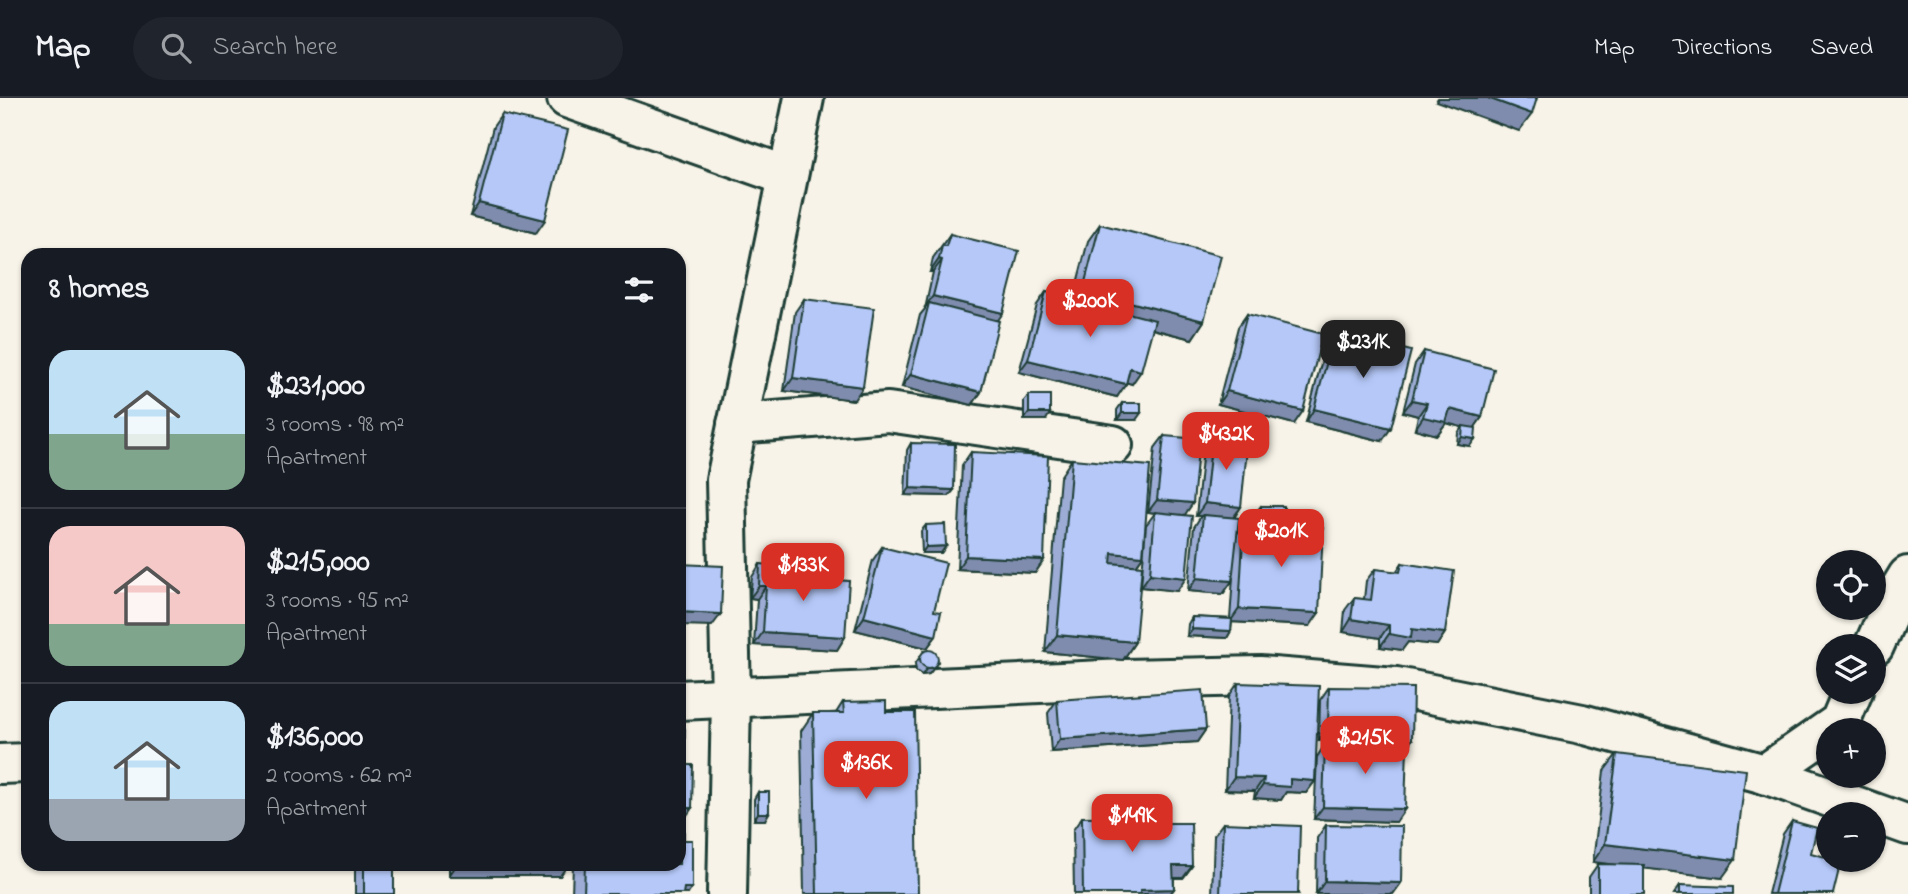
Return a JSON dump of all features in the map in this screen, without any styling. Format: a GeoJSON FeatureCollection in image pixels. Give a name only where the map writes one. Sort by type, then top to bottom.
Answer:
{"type":"FeatureCollection","features":[{"type":"Feature","properties":{"kind":"street"},"geometry":{"type":"LineString","coordinates":[[567,98],[787,176]]}},
{"type":"Feature","properties":{"kind":"street"},"geometry":{"type":"LineString","coordinates":[[727,894],[731,698],[726,480],[804,98]]}},
{"type":"Feature","properties":{"kind":"street"},"geometry":{"type":"LineString","coordinates":[[737,424],[888,412],[1113,445]]}},
{"type":"Feature","properties":{"kind":"street"},"geometry":{"type":"LineString","coordinates":[[1879,634],[1896,594],[1908,576]]}},
{"type":"Feature","properties":{"kind":"street"},"geometry":{"type":"LineString","coordinates":[[686,700],[1125,678],[1260,676],[1396,687],[1582,724],[1765,774],[1908,825]]}},
{"type":"Feature","properties":{"kind":"street"},"geometry":{"type":"LineString","coordinates":[[1765,774],[1840,722],[1848,704]]}},
{"type":"Feature","properties":{"kind":"street"},"geometry":{"type":"LineString","coordinates":[[0,764],[21,763]]}},
{"type":"Feature","properties":{"kind":"building"},"geometry":{"type":"Polygon","coordinates":[[[1488,98],[1537,98],[1532,114],[1488,98]]]}},
{"type":"Feature","properties":{"kind":"building"},"geometry":{"type":"Polygon","coordinates":[[[502,114],[568,130],[545,220],[479,203],[502,114]]]}},
{"type":"Feature","properties":{"kind":"building"},"geometry":{"type":"Polygon","coordinates":[[[1100,224],[1221,256],[1204,321],[1083,290],[1100,224]]]}},
{"type":"Feature","properties":{"kind":"building"},"geometry":{"type":"Polygon","coordinates":[[[950,234],[1019,251],[1003,313],[933,296],[942,260],[939,259],[942,246],[946,246],[950,234]]]}},
{"type":"Feature","properties":{"kind":"building"},"geometry":{"type":"Polygon","coordinates":[[[1046,292],[1155,320],[1141,371],[1130,368],[1126,384],[1028,360],[1046,292]]]}},
{"type":"Feature","properties":{"kind":"building"},"geometry":{"type":"Polygon","coordinates":[[[804,299],[874,308],[863,387],[793,378],[804,299]]]}},
{"type":"Feature","properties":{"kind":"building"},"geometry":{"type":"Polygon","coordinates":[[[929,303],[999,321],[981,392],[911,374],[929,303]]]}},
{"type":"Feature","properties":{"kind":"building"},"geometry":{"type":"Polygon","coordinates":[[[1247,314],[1323,334],[1303,411],[1227,391],[1247,314]]]}},
{"type":"Feature","properties":{"kind":"building"},"geometry":{"type":"Polygon","coordinates":[[[1335,332],[1411,351],[1391,428],[1314,409],[1335,332]]]}},
{"type":"Feature","properties":{"kind":"building"},"geometry":{"type":"Polygon","coordinates":[[[1424,351],[1494,369],[1482,417],[1450,409],[1446,422],[1423,417],[1427,403],[1412,400],[1424,351]]]}},
{"type":"Feature","properties":{"kind":"building"},"geometry":{"type":"Polygon","coordinates":[[[1029,395],[1050,395],[1050,413],[1029,413],[1029,395]]]}},
{"type":"Feature","properties":{"kind":"building"},"geometry":{"type":"Polygon","coordinates":[[[1122,403],[1141,403],[1141,413],[1122,413],[1122,403]]]}},
{"type":"Feature","properties":{"kind":"building"},"geometry":{"type":"Polygon","coordinates":[[[1463,426],[1476,428],[1475,439],[1462,437],[1463,426]]]}},
{"type":"Feature","properties":{"kind":"building"},"geometry":{"type":"Polygon","coordinates":[[[1164,436],[1199,439],[1193,503],[1157,500],[1164,436]]]}},
{"type":"Feature","properties":{"kind":"building"},"geometry":{"type":"Polygon","coordinates":[[[1212,436],[1248,440],[1241,507],[1205,503],[1212,436]]]}},
{"type":"Feature","properties":{"kind":"building"},"geometry":{"type":"Polygon","coordinates":[[[911,443],[955,444],[954,490],[910,488],[911,443]]]}},
{"type":"Feature","properties":{"kind":"building"},"geometry":{"type":"Polygon","coordinates":[[[971,452],[1048,456],[1044,560],[966,556],[971,452]]]}},
{"type":"Feature","properties":{"kind":"building"},"geometry":{"type":"Polygon","coordinates":[[[1072,459],[1150,466],[1143,556],[1112,553],[1111,563],[1142,566],[1135,642],[1057,635],[1072,459]]]}},
{"type":"Feature","properties":{"kind":"building"},"geometry":{"type":"Polygon","coordinates":[[[1261,506],[1284,506],[1284,526],[1261,525],[1261,506]]]}},
{"type":"Feature","properties":{"kind":"building"},"geometry":{"type":"Polygon","coordinates":[[[1155,512],[1192,516],[1186,578],[1150,574],[1155,512]]]}},
{"type":"Feature","properties":{"kind":"building"},"geometry":{"type":"Polygon","coordinates":[[[1203,515],[1239,518],[1232,581],[1197,578],[1203,515]]]}},
{"type":"Feature","properties":{"kind":"building"},"geometry":{"type":"Polygon","coordinates":[[[945,524],[946,546],[926,547],[926,525],[945,524]]]}},
{"type":"Feature","properties":{"kind":"building"},"geometry":{"type":"Polygon","coordinates":[[[1244,524],[1323,528],[1319,613],[1239,609],[1244,524]]]}},
{"type":"Feature","properties":{"kind":"building"},"geometry":{"type":"Polygon","coordinates":[[[882,547],[946,563],[934,611],[941,612],[936,636],[864,617],[882,547]]]}},
{"type":"Feature","properties":{"kind":"building"},"geometry":{"type":"Polygon","coordinates":[[[1402,563],[1454,571],[1445,633],[1412,629],[1411,638],[1389,634],[1389,625],[1351,619],[1354,598],[1371,600],[1375,569],[1400,572],[1402,563]]]}},
{"type":"Feature","properties":{"kind":"building"},"geometry":{"type":"Polygon","coordinates":[[[686,564],[723,566],[721,614],[686,612],[686,564]]]}},
{"type":"Feature","properties":{"kind":"building"},"geometry":{"type":"Polygon","coordinates":[[[760,564],[797,567],[796,577],[849,581],[845,637],[763,632],[766,586],[759,586],[760,564]]]}},
{"type":"Feature","properties":{"kind":"building"},"geometry":{"type":"Polygon","coordinates":[[[1192,617],[1232,619],[1231,631],[1192,629],[1192,617]]]}},
{"type":"Feature","properties":{"kind":"building"},"geometry":{"type":"Polygon","coordinates":[[[929,650],[935,653],[938,659],[935,665],[929,668],[923,665],[920,659],[923,653],[929,650]]]}},
{"type":"Feature","properties":{"kind":"building"},"geometry":{"type":"Polygon","coordinates":[[[1238,683],[1319,686],[1315,781],[1290,779],[1290,787],[1263,785],[1264,778],[1234,777],[1238,683]]]}},
{"type":"Feature","properties":{"kind":"building"},"geometry":{"type":"Polygon","coordinates":[[[1329,687],[1413,688],[1412,740],[1381,739],[1381,732],[1328,727],[1329,687]]]}},
{"type":"Feature","properties":{"kind":"building"},"geometry":{"type":"Polygon","coordinates":[[[1203,690],[1206,729],[1060,739],[1057,700],[1203,690]]]}},
{"type":"Feature","properties":{"kind":"building"},"geometry":{"type":"Polygon","coordinates":[[[886,701],[886,712],[915,712],[918,894],[817,894],[813,713],[844,713],[843,702],[886,701]]]}},
{"type":"Feature","properties":{"kind":"building"},"geometry":{"type":"Polygon","coordinates":[[[1325,744],[1407,746],[1405,809],[1323,807],[1325,744]]]}},
{"type":"Feature","properties":{"kind":"building"},"geometry":{"type":"Polygon","coordinates":[[[1617,754],[1746,770],[1735,860],[1605,844],[1617,754]]]}},
{"type":"Feature","properties":{"kind":"building"},"geometry":{"type":"Polygon","coordinates":[[[686,765],[693,765],[692,808],[686,808],[686,765]]]}},
{"type":"Feature","properties":{"kind":"building"},"geometry":{"type":"Polygon","coordinates":[[[758,792],[769,792],[769,813],[758,813],[758,792]]]}},
{"type":"Feature","properties":{"kind":"building"},"geometry":{"type":"Polygon","coordinates":[[[1146,816],[1146,823],[1191,823],[1192,866],[1173,866],[1174,889],[1140,890],[1140,894],[1083,894],[1082,817],[1146,816]]]}},
{"type":"Feature","properties":{"kind":"building"},"geometry":{"type":"Polygon","coordinates":[[[1792,821],[1816,828],[1811,853],[1816,854],[1816,872],[1838,872],[1833,894],[1774,894],[1792,821]]]}},
{"type":"Feature","properties":{"kind":"building"},"geometry":{"type":"Polygon","coordinates":[[[1223,823],[1300,826],[1298,894],[1220,894],[1223,823]]]}},
{"type":"Feature","properties":{"kind":"building"},"geometry":{"type":"Polygon","coordinates":[[[1326,825],[1402,826],[1401,883],[1325,881],[1326,825]]]}},
{"type":"Feature","properties":{"kind":"building"},"geometry":{"type":"Polygon","coordinates":[[[686,840],[692,840],[692,888],[684,888],[683,894],[584,894],[585,871],[686,871],[686,840]]]}},
{"type":"Feature","properties":{"kind":"building"},"geometry":{"type":"Polygon","coordinates":[[[1598,864],[1644,865],[1644,894],[1598,894],[1598,864]]]}},
{"type":"Feature","properties":{"kind":"building"},"geometry":{"type":"Polygon","coordinates":[[[364,871],[394,871],[394,894],[364,894],[364,871]]]}},
{"type":"Feature","properties":{"kind":"building"},"geometry":{"type":"Polygon","coordinates":[[[1680,885],[1733,887],[1733,894],[1680,894],[1680,885]]]}}]}
